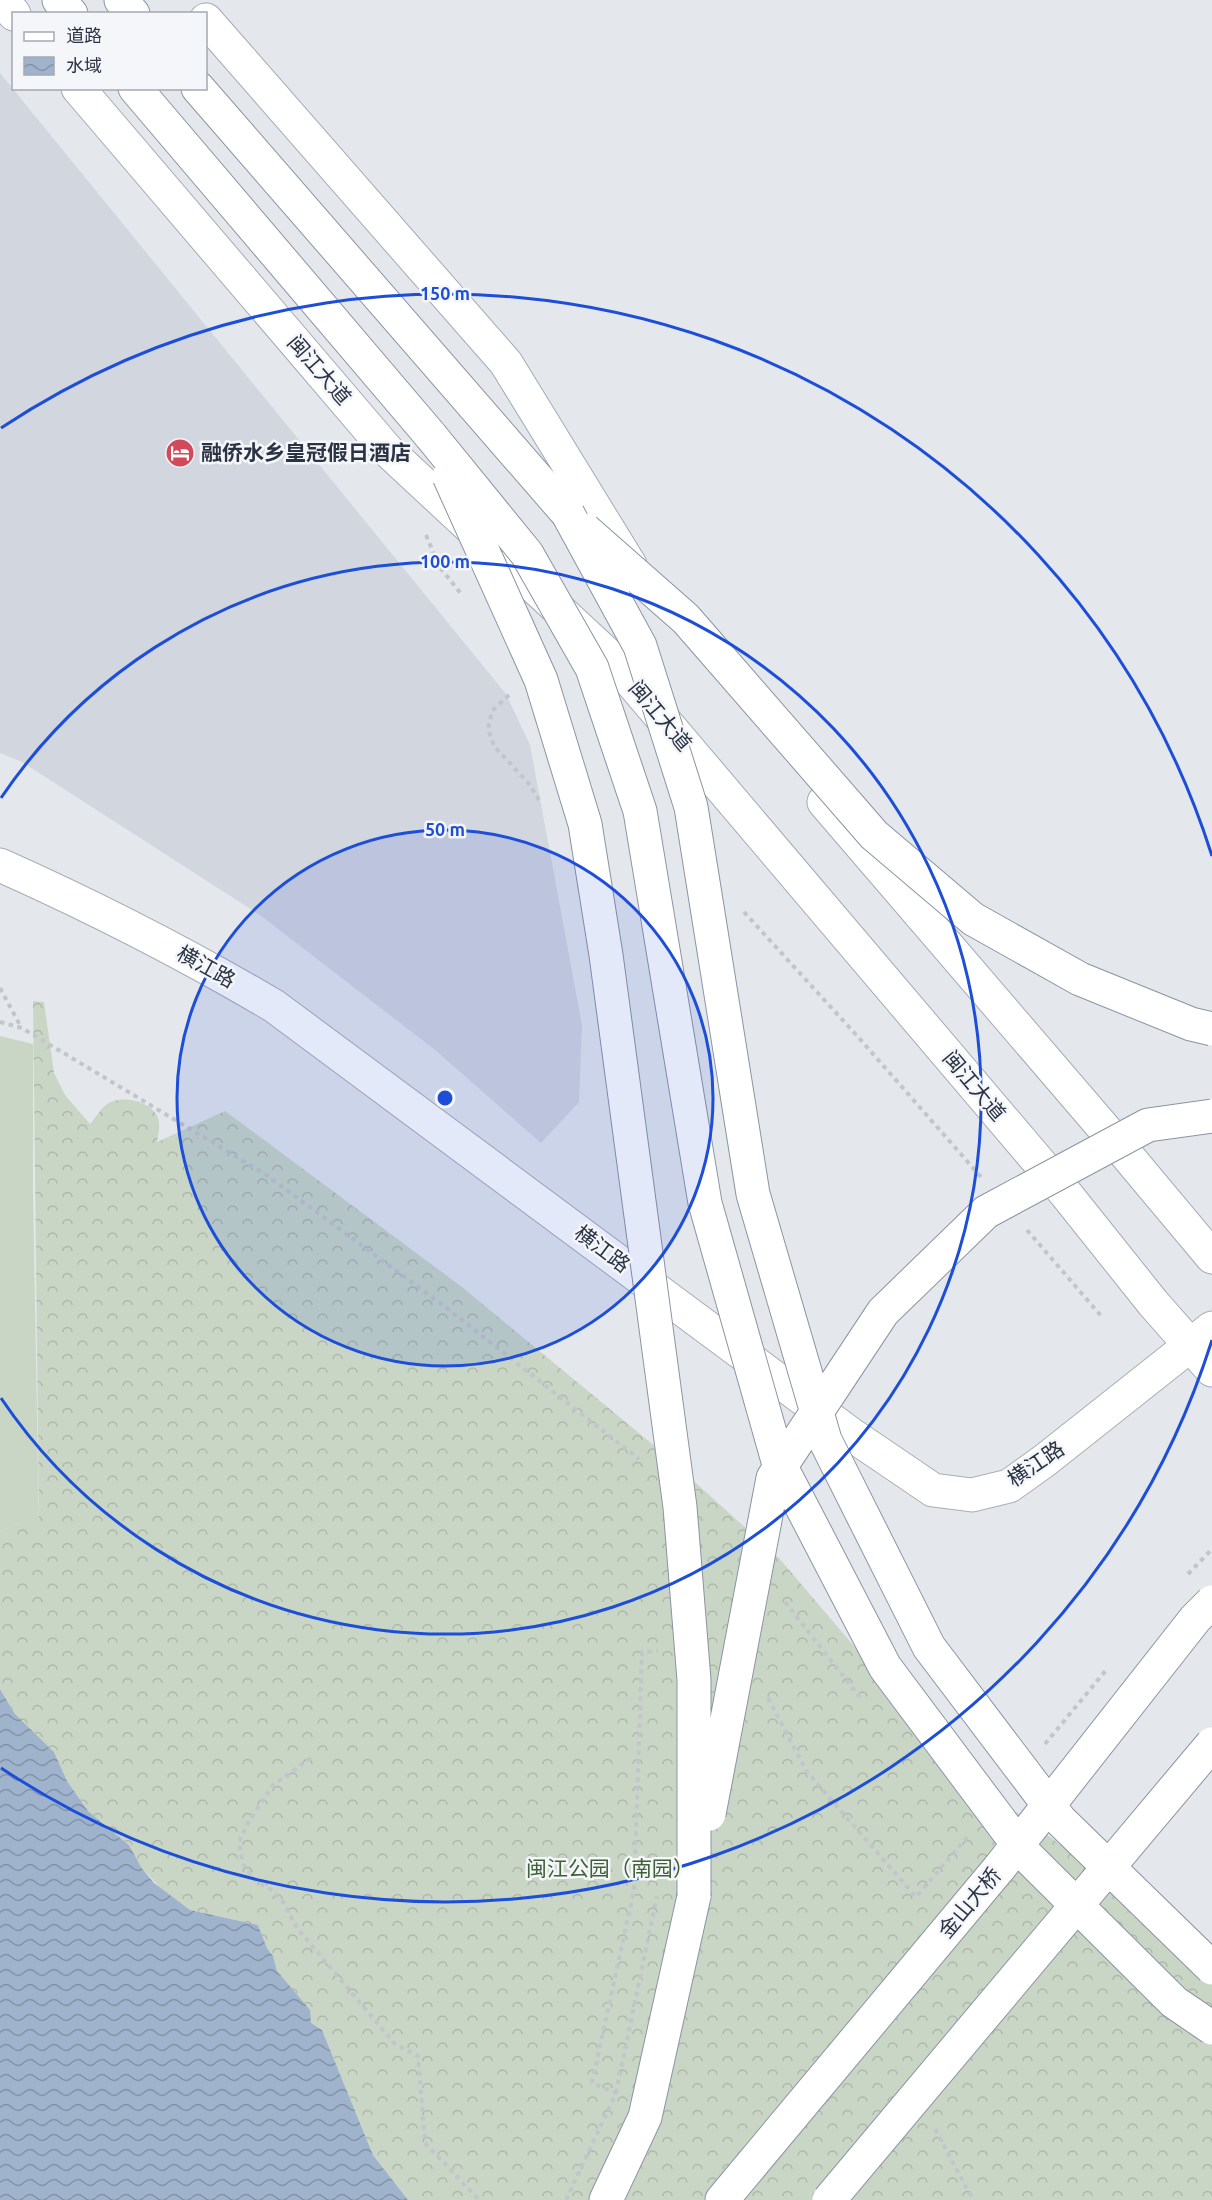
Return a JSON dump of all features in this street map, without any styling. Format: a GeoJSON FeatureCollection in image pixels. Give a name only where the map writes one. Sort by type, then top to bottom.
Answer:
{"type":"FeatureCollection","features":[{"type":"Feature","properties":{"kind":"main road"},"geometry":{"type":"LineString","coordinates":[[3,0],[12,12]]}},
{"type":"Feature","properties":{"kind":"main road"},"geometry":{"type":"LineString","coordinates":[[59,0],[69,12]]}},
{"type":"Feature","properties":{"kind":"main road"},"geometry":{"type":"LineString","coordinates":[[121,0],[131,12]]}},
{"type":"Feature","properties":{"kind":"main road"},"geometry":{"type":"LineString","coordinates":[[188,0],[198,12]]}},
{"type":"Feature","properties":{"kind":"main road"},"geometry":{"type":"LineString","coordinates":[[207,21],[506,363],[660,614],[1113,1138],[1212,1257]]}},
{"type":"Feature","properties":{"kind":"main road","name":"闽江大道"},"geometry":{"type":"LineString","coordinates":[[80,90],[387,450],[611,658],[1059,1186],[1153,1303],[1201,1337],[1212,1370]]}},
{"type":"Feature","properties":{"kind":"main road"},"geometry":{"type":"LineString","coordinates":[[137,90],[431,436],[527,554],[592,668],[640,811],[705,1203],[778,1461],[885,1667],[1025,1854],[1174,2002],[1212,2028]]}},
{"type":"Feature","properties":{"kind":"main road"},"geometry":{"type":"LineString","coordinates":[[200,90],[568,514],[686,619],[874,835],[973,920],[1080,979],[1191,1024],[1212,1029]]}},
{"type":"Feature","properties":{"kind":"main road"},"geometry":{"type":"LineString","coordinates":[[431,436],[541,680],[585,824],[606,955],[680,1507],[694,1680],[694,1896]]}},
{"type":"Feature","properties":{"kind":"main road"},"geometry":{"type":"LineString","coordinates":[[568,514],[640,646],[691,807],[753,1194],[825,1440],[929,1647],[1060,1820],[1212,1968]]}},
{"type":"Feature","properties":{"kind":"main road","name":"横江路"},"geometry":{"type":"LineString","coordinates":[[0,865],[54,889],[177,951],[274,1006],[852,1435],[933,1490],[972,1495],[1009,1485],[1044,1461],[1201,1337]]}},
{"type":"Feature","properties":{"kind":"main road"},"geometry":{"type":"LineString","coordinates":[[606,2200],[645,2117],[694,1896],[773,1478],[883,1312],[986,1212],[1148,1125],[1212,1116]]}},
{"type":"Feature","properties":{"kind":"main road","name":"金山大桥"},"geometry":{"type":"LineString","coordinates":[[722,2200],[1000,1867],[1188,1628],[1212,1602]]}},
{"type":"Feature","properties":{"kind":"main road"},"geometry":{"type":"LineString","coordinates":[[829,2200],[1212,1744]]}},
{"type":"Feature","properties":{"kind":"path"},"geometry":{"type":"LineString","coordinates":[[513,691],[492,711],[488,729],[494,746],[530,785],[542,804]]}},
{"type":"Feature","properties":{"kind":"path"},"geometry":{"type":"LineString","coordinates":[[0,988],[22,1028]]}},
{"type":"Feature","properties":{"kind":"path"},"geometry":{"type":"LineString","coordinates":[[0,1022],[22,1028],[265,1174],[444,1306],[645,1463],[643,1449]]}},
{"type":"Feature","properties":{"kind":"path"},"geometry":{"type":"LineString","coordinates":[[1182,1581],[1212,1549]]}},
{"type":"Feature","properties":{"kind":"path"},"geometry":{"type":"LineString","coordinates":[[779,1594],[867,1706]]}},
{"type":"Feature","properties":{"kind":"path"},"geometry":{"type":"LineString","coordinates":[[616,2093],[592,2083],[634,1890],[642,1652],[662,1650],[661,1661]]}},
{"type":"Feature","properties":{"kind":"path"},"geometry":{"type":"LineString","coordinates":[[1040,1751],[1114,1661]]}},
{"type":"Feature","properties":{"kind":"path"},"geometry":{"type":"LineString","coordinates":[[763,1688],[807,1772],[916,1898],[972,1832]]}},
{"type":"Feature","properties":{"kind":"path"},"geometry":{"type":"LineString","coordinates":[[311,1758],[273,1785],[248,1823],[239,1842],[243,1864],[254,1879],[283,1902],[297,1928],[395,2044],[418,2056],[425,2143],[479,2200]]}},
{"type":"Feature","properties":{"kind":"path"},"geometry":{"type":"LineString","coordinates":[[566,2200],[616,2093],[658,1890]]}},
{"type":"Feature","properties":{"kind":"path"},"geometry":{"type":"LineString","coordinates":[[930,2119],[973,2200]]}},
{"type":"Feature","properties":{"kind":"shaded area"},"geometry":{"type":"Polygon","coordinates":[[[0,73],[506,694],[530,745],[582,1025],[579,1102],[541,1143],[434,1049],[260,915],[22,762],[0,753],[0,73]]]}},
{"type":"Feature","properties":{"kind":"green space","name":"闽江公园（南园）"},"geometry":{"type":"Polygon","coordinates":[[[33,1001],[44,1002],[54,1073],[65,1095],[90,1124],[109,1103],[121,1100],[134,1101],[147,1106],[156,1114],[159,1125],[157,1142],[225,1111],[462,1287],[657,1448],[779,1558],[960,1771],[1212,1956],[1212,2200],[408,2200],[373,2155],[322,2030],[310,2023],[277,1971],[273,1956],[267,1948],[258,1925],[190,1910],[165,1893],[141,1867],[129,1845],[88,1811],[67,1781],[54,1752],[15,1714],[0,1689],[0,1532],[18,1524],[39,1524],[33,1001]]]}},
{"type":"Feature","properties":{"kind":"green space"},"geometry":{"type":"Polygon","coordinates":[[[0,1036],[33,1044],[33,1189],[39,1524],[18,1524],[0,1532],[0,1036]]]}},
{"type":"Feature","properties":{"kind":"water"},"geometry":{"type":"Polygon","coordinates":[[[0,1689],[15,1714],[54,1752],[67,1781],[88,1811],[129,1845],[141,1867],[154,1883],[190,1910],[258,1925],[267,1948],[273,1956],[277,1971],[310,2010],[311,2023],[322,2030],[373,2155],[408,2200],[0,2200],[0,1689]]]}},
{"type":"Feature","properties":{"kind":"place","name":"融侨水乡皇冠假日酒店"},"geometry":{"type":"Point","coordinates":[180,453]}}]}
